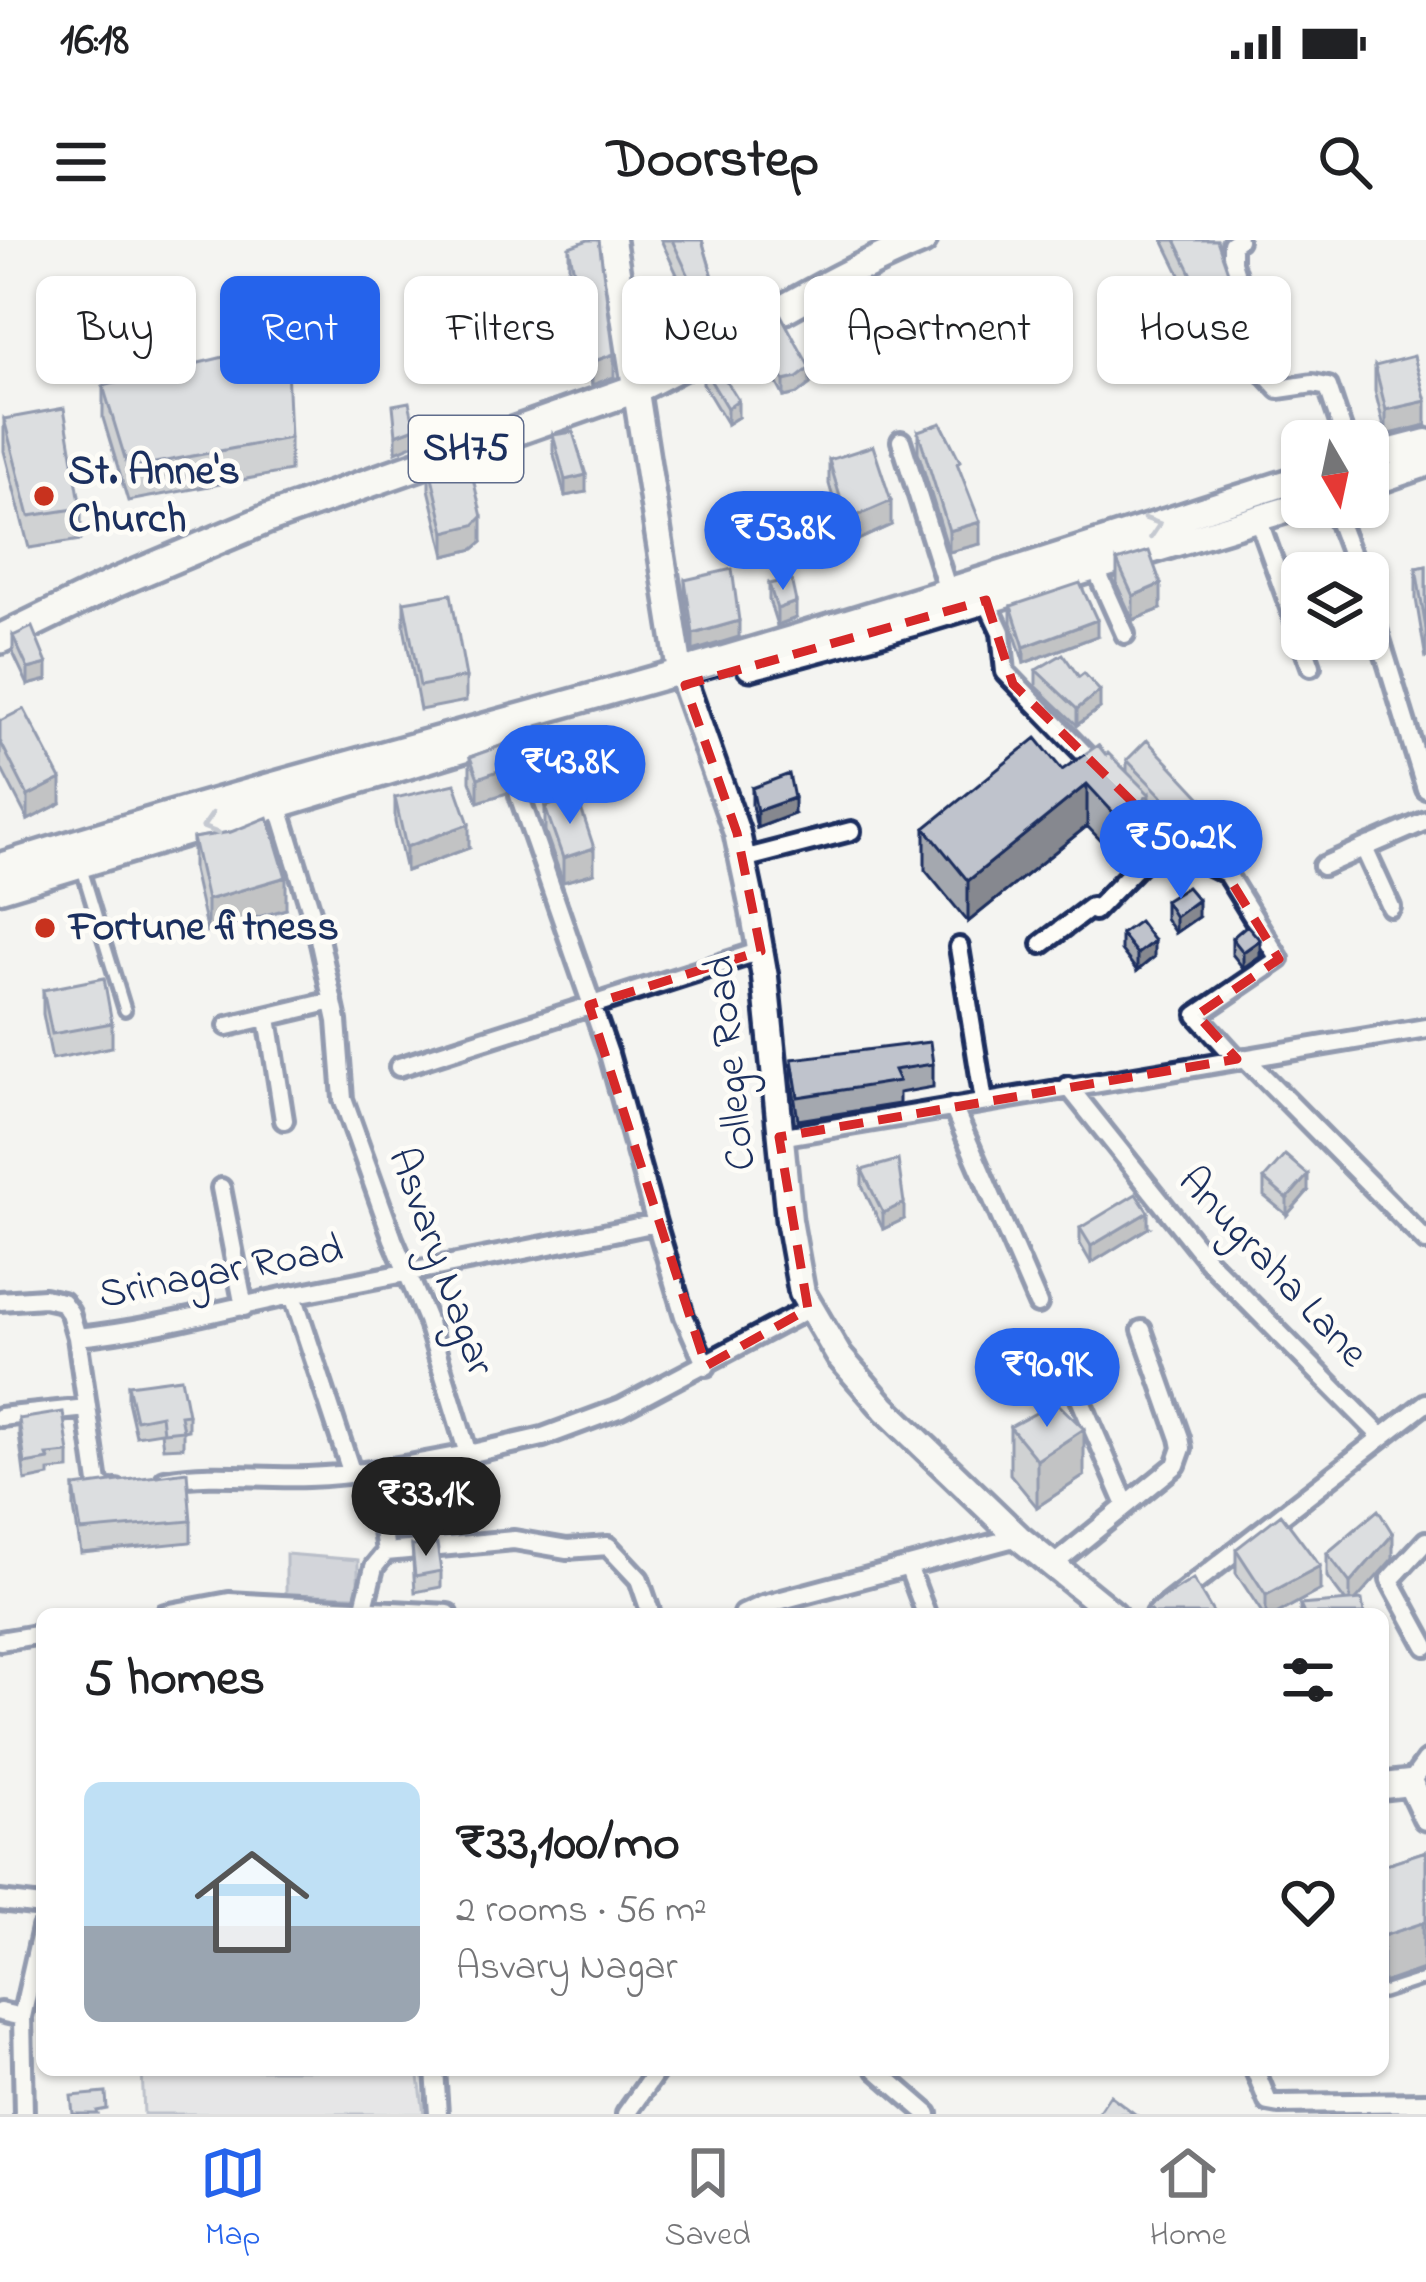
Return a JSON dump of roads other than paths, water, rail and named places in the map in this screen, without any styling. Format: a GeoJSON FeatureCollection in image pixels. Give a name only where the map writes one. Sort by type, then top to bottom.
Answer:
{"type":"FeatureCollection","features":[{"type":"Feature","properties":{"kind":"main road","name":"College Road"},"geometry":{"type":"LineString","coordinates":[[612,240],[683,678],[742,859],[760,951],[789,1220],[808,1309],[839,1356],[885,1409],[1018,1537],[1106,1608]]}},
{"type":"Feature","properties":{"kind":"main road","name":"SH75"},"geometry":{"type":"LineString","coordinates":[[0,639],[113,584],[267,519],[635,389],[885,247],[922,240]]}},
{"type":"Feature","properties":{"kind":"main road"},"geometry":{"type":"LineString","coordinates":[[1389,452],[1426,442]]}},
{"type":"Feature","properties":{"kind":"main road"},"geometry":{"type":"LineString","coordinates":[[1389,477],[1426,464]]}},
{"type":"Feature","properties":{"kind":"main road"},"geometry":{"type":"LineString","coordinates":[[0,866],[196,804],[986,600],[1281,486]]}},
{"type":"Feature","properties":{"kind":"main road"},"geometry":{"type":"LineString","coordinates":[[0,889],[948,591],[1084,563],[1281,511]]}},
{"type":"Feature","properties":{"kind":"main road"},"geometry":{"type":"LineString","coordinates":[[1389,1785],[1410,1783],[1426,1817]]}},
{"type":"Feature","properties":{"kind":"street"},"geometry":{"type":"LineString","coordinates":[[1238,240],[1232,244],[1232,262],[1272,385],[1287,390],[1313,384],[1328,387],[1339,420]]}},
{"type":"Feature","properties":{"kind":"street"},"geometry":{"type":"LineString","coordinates":[[901,441],[948,591]]}},
{"type":"Feature","properties":{"kind":"street"},"geometry":{"type":"LineString","coordinates":[[1258,518],[1311,666]]}},
{"type":"Feature","properties":{"kind":"street"},"geometry":{"type":"LineString","coordinates":[[1084,563],[1125,634]]}},
{"type":"Feature","properties":{"kind":"street"},"geometry":{"type":"LineString","coordinates":[[986,600],[1001,632],[1002,661],[1013,684],[1040,705],[1183,852],[1226,873],[1279,958],[1196,1015],[1426,1241]]}},
{"type":"Feature","properties":{"kind":"street"},"geometry":{"type":"LineString","coordinates":[[1389,660],[1419,747],[1426,789]]}},
{"type":"Feature","properties":{"kind":"street"},"geometry":{"type":"LineString","coordinates":[[519,795],[609,1054],[684,1316],[706,1366]]}},
{"type":"Feature","properties":{"kind":"street","name":"Asvary Nagar"},"geometry":{"type":"LineString","coordinates":[[278,804],[318,934],[332,1001],[343,1099],[406,1273],[428,1320],[468,1454]]}},
{"type":"Feature","properties":{"kind":"street"},"geometry":{"type":"LineString","coordinates":[[1323,866],[1426,820]]}},
{"type":"Feature","properties":{"kind":"street"},"geometry":{"type":"LineString","coordinates":[[1390,907],[1364,848],[1406,830]]}},
{"type":"Feature","properties":{"kind":"street"},"geometry":{"type":"LineString","coordinates":[[742,859],[850,831]]}},
{"type":"Feature","properties":{"kind":"street"},"geometry":{"type":"LineString","coordinates":[[1042,944],[1091,907],[1094,911],[1167,836]]}},
{"type":"Feature","properties":{"kind":"street"},"geometry":{"type":"LineString","coordinates":[[959,946],[984,1101]]}},
{"type":"Feature","properties":{"kind":"street"},"geometry":{"type":"LineString","coordinates":[[399,1067],[760,951]]}},
{"type":"Feature","properties":{"kind":"street"},"geometry":{"type":"LineString","coordinates":[[228,1026],[332,1001]]}},
{"type":"Feature","properties":{"kind":"street"},"geometry":{"type":"LineString","coordinates":[[268,1018],[284,1120]]}},
{"type":"Feature","properties":{"kind":"street"},"geometry":{"type":"LineString","coordinates":[[779,1137],[1426,1028]]}},
{"type":"Feature","properties":{"kind":"street","name":"Anugraha Lane"},"geometry":{"type":"LineString","coordinates":[[1068,1086],[1208,1261],[1382,1437]]}},
{"type":"Feature","properties":{"kind":"street"},"geometry":{"type":"LineString","coordinates":[[953,1107],[1038,1304]]}},
{"type":"Feature","properties":{"kind":"street"},"geometry":{"type":"LineString","coordinates":[[221,1188],[244,1307]]}},
{"type":"Feature","properties":{"kind":"street","name":"Srinagar Road"},"geometry":{"type":"LineString","coordinates":[[0,1301],[44,1298],[62,1302],[77,1337],[128,1332],[656,1223]]}},
{"type":"Feature","properties":{"kind":"street"},"geometry":{"type":"LineString","coordinates":[[292,1295],[352,1474]]}},
{"type":"Feature","properties":{"kind":"street"},"geometry":{"type":"LineString","coordinates":[[152,1483],[195,1474],[243,1478],[352,1474],[543,1437],[621,1408],[808,1309]]}},
{"type":"Feature","properties":{"kind":"street"},"geometry":{"type":"LineString","coordinates":[[1053,1565],[1176,1465],[1183,1448],[1142,1330]]}},
{"type":"Feature","properties":{"kind":"street"},"geometry":{"type":"LineString","coordinates":[[77,1337],[98,1483],[109,1492],[130,1487]]}},
{"type":"Feature","properties":{"kind":"street"},"geometry":{"type":"LineString","coordinates":[[1064,1362],[1126,1505]]}},
{"type":"Feature","properties":{"kind":"street"},"geometry":{"type":"LineString","coordinates":[[1163,1608],[1426,1403]]}},
{"type":"Feature","properties":{"kind":"street"},"geometry":{"type":"LineString","coordinates":[[0,1417],[87,1408]]}},
{"type":"Feature","properties":{"kind":"street"},"geometry":{"type":"LineString","coordinates":[[364,1607],[374,1568],[386,1552],[375,1471]]}},
{"type":"Feature","properties":{"kind":"street"},"geometry":{"type":"LineString","coordinates":[[768,1608],[1018,1537]]}},
{"type":"Feature","properties":{"kind":"street"},"geometry":{"type":"LineString","coordinates":[[386,1552],[495,1540],[567,1550],[608,1546],[639,1579],[649,1608]]}},
{"type":"Feature","properties":{"kind":"street"},"geometry":{"type":"LineString","coordinates":[[1426,1541],[1390,1580],[1426,1646]]}},
{"type":"Feature","properties":{"kind":"street"},"geometry":{"type":"LineString","coordinates":[[908,1566],[924,1608]]}},
{"type":"Feature","properties":{"kind":"street"},"geometry":{"type":"LineString","coordinates":[[197,1608],[229,1602],[376,1608]]}},
{"type":"Feature","properties":{"kind":"street"},"geometry":{"type":"LineString","coordinates":[[0,1641],[36,1635]]}},
{"type":"Feature","properties":{"kind":"street"},"geometry":{"type":"LineString","coordinates":[[1410,1783],[1426,1761]]}},
{"type":"Feature","properties":{"kind":"street"},"geometry":{"type":"LineString","coordinates":[[0,1901],[36,1905]]}},
{"type":"Feature","properties":{"kind":"street"},"geometry":{"type":"LineString","coordinates":[[24,2114],[22,2017],[36,1955]]}},
{"type":"Feature","properties":{"kind":"street"},"geometry":{"type":"LineString","coordinates":[[0,2012],[22,2017]]}},
{"type":"Feature","properties":{"kind":"street"},"geometry":{"type":"LineString","coordinates":[[435,2076],[438,2114]]}},
{"type":"Feature","properties":{"kind":"street"},"geometry":{"type":"LineString","coordinates":[[626,2114],[654,2076]]}},
{"type":"Feature","properties":{"kind":"street"},"geometry":{"type":"LineString","coordinates":[[884,2076],[928,2114]]}},
{"type":"Feature","properties":{"kind":"street"},"geometry":{"type":"LineString","coordinates":[[1258,2076],[1268,2102],[1279,2104],[1426,2102]]}},
{"type":"Feature","properties":{"kind":"lane"},"geometry":{"type":"LineString","coordinates":[[80,864],[124,1010]]}},
{"type":"Feature","properties":{"kind":"lane"},"geometry":{"type":"LineString","coordinates":[[1389,1990],[1426,1978]]}},
{"type":"Feature","properties":{"kind":"water"},"geometry":{"type":"Polygon","coordinates":[[[286,1554],[358,1560],[358,1596],[286,1594],[286,1554]]]}},
{"type":"Feature","properties":{"kind":"place","name":"St. Anne's Church"},"geometry":{"type":"Point","coordinates":[44,496]}},
{"type":"Feature","properties":{"kind":"place","name":"Fortune fitness"},"geometry":{"type":"Point","coordinates":[45,928]}}]}
